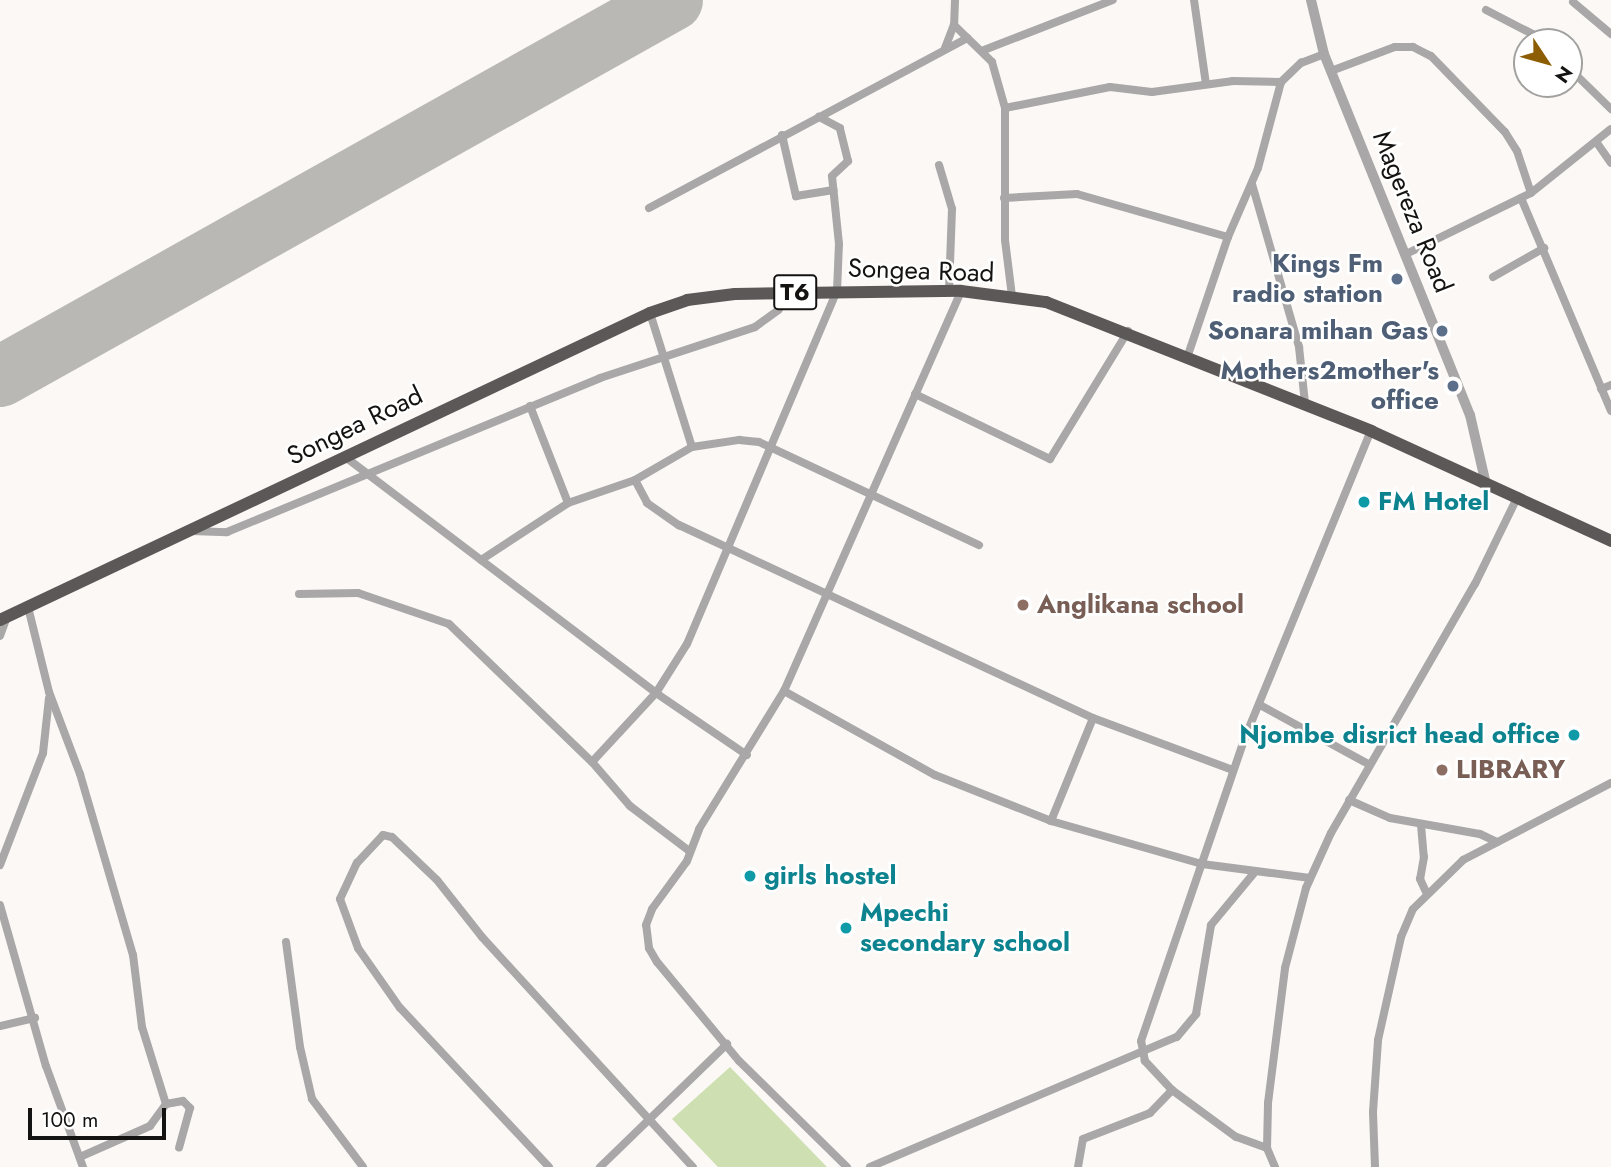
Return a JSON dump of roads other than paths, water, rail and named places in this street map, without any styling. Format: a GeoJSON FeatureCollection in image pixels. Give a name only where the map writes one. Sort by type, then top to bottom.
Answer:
{"type":"FeatureCollection","features":[{"type":"Feature","properties":{"kind":"highway","name":"Songea Road"},"geometry":{"type":"LineString","coordinates":[[3,619],[192,531],[343,455],[650,313],[687,300],[787,292],[955,291],[1012,296],[1058,306],[1128,331],[1371,430],[1611,541]]}},
{"type":"Feature","properties":{"kind":"street"},"geometry":{"type":"LineString","coordinates":[[945,48],[954,25],[955,0]]}},
{"type":"Feature","properties":{"kind":"street"},"geometry":{"type":"LineString","coordinates":[[984,50],[1113,0]]}},
{"type":"Feature","properties":{"kind":"street"},"geometry":{"type":"LineString","coordinates":[[1194,0],[1206,84]]}},
{"type":"Feature","properties":{"kind":"street","name":"Magereza Road"},"geometry":{"type":"LineString","coordinates":[[1311,0],[1324,54],[1408,253],[1471,415],[1485,481]]}},
{"type":"Feature","properties":{"kind":"street"},"geometry":{"type":"LineString","coordinates":[[1573,2],[1611,34]]}},
{"type":"Feature","properties":{"kind":"street"},"geometry":{"type":"LineString","coordinates":[[1486,10],[1521,28]]}},
{"type":"Feature","properties":{"kind":"street"},"geometry":{"type":"LineString","coordinates":[[954,25],[984,50],[1005,108],[1004,198],[1012,296]]}},
{"type":"Feature","properties":{"kind":"street"},"geometry":{"type":"LineString","coordinates":[[649,208],[967,38]]}},
{"type":"Feature","properties":{"kind":"street"},"geometry":{"type":"LineString","coordinates":[[1331,71],[1395,47],[1413,47],[1431,55],[1505,132],[1517,151],[1531,193]]}},
{"type":"Feature","properties":{"kind":"street"},"geometry":{"type":"LineString","coordinates":[[1188,355],[1228,237],[1252,184],[1281,82],[1301,62],[1324,54]]}},
{"type":"Feature","properties":{"kind":"street"},"geometry":{"type":"LineString","coordinates":[[1005,108],[1110,87],[1152,92],[1206,84],[1281,82]]}},
{"type":"Feature","properties":{"kind":"street"},"geometry":{"type":"LineString","coordinates":[[1583,82],[1611,109]]}},
{"type":"Feature","properties":{"kind":"street"},"geometry":{"type":"LineString","coordinates":[[592,762],[656,693],[687,644],[837,291],[839,251],[832,176],[847,165],[846,149],[837,124],[819,117]]}},
{"type":"Feature","properties":{"kind":"street"},"geometry":{"type":"LineString","coordinates":[[1408,253],[1531,193],[1597,143],[1611,129]]}},
{"type":"Feature","properties":{"kind":"street"},"geometry":{"type":"LineString","coordinates":[[782,135],[796,196],[834,190]]}},
{"type":"Feature","properties":{"kind":"street"},"geometry":{"type":"LineString","coordinates":[[1597,143],[1611,163]]}},
{"type":"Feature","properties":{"kind":"street"},"geometry":{"type":"LineString","coordinates":[[847,1167],[761,1084],[657,962],[646,934],[652,909],[681,870],[688,850],[784,691],[915,394],[955,291],[952,209],[939,165]]}},
{"type":"Feature","properties":{"kind":"street"},"geometry":{"type":"LineString","coordinates":[[1252,184],[1300,347],[1305,403]]}},
{"type":"Feature","properties":{"kind":"street"},"geometry":{"type":"LineString","coordinates":[[1004,198],[1077,194],[1228,237]]}},
{"type":"Feature","properties":{"kind":"street"},"geometry":{"type":"LineString","coordinates":[[1521,198],[1611,411]]}},
{"type":"Feature","properties":{"kind":"street"},"geometry":{"type":"LineString","coordinates":[[1493,277],[1544,248]]}},
{"type":"Feature","properties":{"kind":"street"},"geometry":{"type":"LineString","coordinates":[[192,531],[227,532],[530,406],[663,357],[755,327],[778,310],[787,292]]}},
{"type":"Feature","properties":{"kind":"street"},"geometry":{"type":"LineString","coordinates":[[650,313],[692,447]]}},
{"type":"Feature","properties":{"kind":"street"},"geometry":{"type":"LineString","coordinates":[[915,394],[1050,459],[1128,331]]}},
{"type":"Feature","properties":{"kind":"street"},"geometry":{"type":"LineString","coordinates":[[1601,389],[1611,385]]}},
{"type":"Feature","properties":{"kind":"street"},"geometry":{"type":"LineString","coordinates":[[530,406],[568,503]]}},
{"type":"Feature","properties":{"kind":"street"},"geometry":{"type":"LineString","coordinates":[[1267,1149],[1236,1137],[1172,1090],[1141,1055],[1144,1029],[1233,770],[1371,430]]}},
{"type":"Feature","properties":{"kind":"street"},"geometry":{"type":"LineString","coordinates":[[481,560],[568,503],[635,480],[692,447],[739,440],[772,448],[979,545]]}},
{"type":"Feature","properties":{"kind":"street"},"geometry":{"type":"LineString","coordinates":[[343,455],[656,693],[747,755]]}},
{"type":"Feature","properties":{"kind":"street"},"geometry":{"type":"LineString","coordinates":[[635,480],[660,514],[1093,718],[1233,770]]}},
{"type":"Feature","properties":{"kind":"street"},"geometry":{"type":"LineString","coordinates":[[1275,1167],[1267,1149],[1285,968],[1310,878],[1349,800],[1475,584],[1518,496]]}},
{"type":"Feature","properties":{"kind":"street"},"geometry":{"type":"LineString","coordinates":[[299,594],[358,593],[437,617],[462,634],[592,762],[653,827],[688,850]]}},
{"type":"Feature","properties":{"kind":"street"},"geometry":{"type":"LineString","coordinates":[[29,607],[50,692],[80,774],[133,955],[142,1027],[166,1104]]}},
{"type":"Feature","properties":{"kind":"street"},"geometry":{"type":"LineString","coordinates":[[0,636],[3,619]]}},
{"type":"Feature","properties":{"kind":"street"},"geometry":{"type":"LineString","coordinates":[[784,691],[934,775],[1051,821],[1202,864],[1254,873],[1310,878]]}},
{"type":"Feature","properties":{"kind":"street"},"geometry":{"type":"LineString","coordinates":[[0,865],[47,739],[50,692]]}},
{"type":"Feature","properties":{"kind":"street"},"geometry":{"type":"LineString","coordinates":[[1260,705],[1370,765]]}},
{"type":"Feature","properties":{"kind":"street"},"geometry":{"type":"LineString","coordinates":[[1051,821],[1093,718]]}},
{"type":"Feature","properties":{"kind":"street"},"geometry":{"type":"LineString","coordinates":[[1375,1167],[1378,1040],[1401,937],[1426,892],[1462,860],[1533,828],[1611,783]]}},
{"type":"Feature","properties":{"kind":"street"},"geometry":{"type":"LineString","coordinates":[[1349,800],[1390,818],[1483,835],[1497,842]]}},
{"type":"Feature","properties":{"kind":"street"},"geometry":{"type":"LineString","coordinates":[[1421,824],[1424,857],[1420,879],[1426,892]]}},
{"type":"Feature","properties":{"kind":"street"},"geometry":{"type":"LineString","coordinates":[[549,1167],[400,1008],[358,948],[341,909],[342,888],[366,851],[383,835],[392,836],[438,880],[648,1122],[693,1167]]}},
{"type":"Feature","properties":{"kind":"street"},"geometry":{"type":"LineString","coordinates":[[870,1167],[1168,1044],[1192,1022],[1210,927],[1254,873]]}},
{"type":"Feature","properties":{"kind":"street"},"geometry":{"type":"LineString","coordinates":[[0,905],[35,1018],[46,1066],[83,1167]]}},
{"type":"Feature","properties":{"kind":"street"},"geometry":{"type":"LineString","coordinates":[[286,942],[300,1047],[312,1099],[362,1167]]}},
{"type":"Feature","properties":{"kind":"street"},"geometry":{"type":"LineString","coordinates":[[0,1026],[35,1018]]}},
{"type":"Feature","properties":{"kind":"street"},"geometry":{"type":"LineString","coordinates":[[600,1167],[727,1044]]}},
{"type":"Feature","properties":{"kind":"street"},"geometry":{"type":"LineString","coordinates":[[1078,1167],[1083,1139],[1150,1113],[1172,1090]]}},
{"type":"Feature","properties":{"kind":"street"},"geometry":{"type":"LineString","coordinates":[[80,1157],[150,1126],[166,1104],[183,1101],[190,1108],[179,1148]]}},
{"type":"Feature","properties":{"kind":"place","name":"Kings Fm radio station"},"geometry":{"type":"Point","coordinates":[1397,279]}},
{"type":"Feature","properties":{"kind":"place","name":"Sonara mihan Gas"},"geometry":{"type":"Point","coordinates":[1442,331]}},
{"type":"Feature","properties":{"kind":"place","name":"Mothers2mother's office"},"geometry":{"type":"Point","coordinates":[1453,386]}},
{"type":"Feature","properties":{"kind":"place","name":"FM Hotel"},"geometry":{"type":"Point","coordinates":[1364,502]}},
{"type":"Feature","properties":{"kind":"place","name":"Anglikana school"},"geometry":{"type":"Point","coordinates":[1023,605]}},
{"type":"Feature","properties":{"kind":"place","name":"Njombe disrict head office"},"geometry":{"type":"Point","coordinates":[1574,735]}},
{"type":"Feature","properties":{"kind":"place","name":"LIBRARY"},"geometry":{"type":"Point","coordinates":[1442,770]}},
{"type":"Feature","properties":{"kind":"place","name":"girls hostel"},"geometry":{"type":"Point","coordinates":[750,876]}},
{"type":"Feature","properties":{"kind":"place","name":"Mpechi secondary school"},"geometry":{"type":"Point","coordinates":[846,928]}}]}
